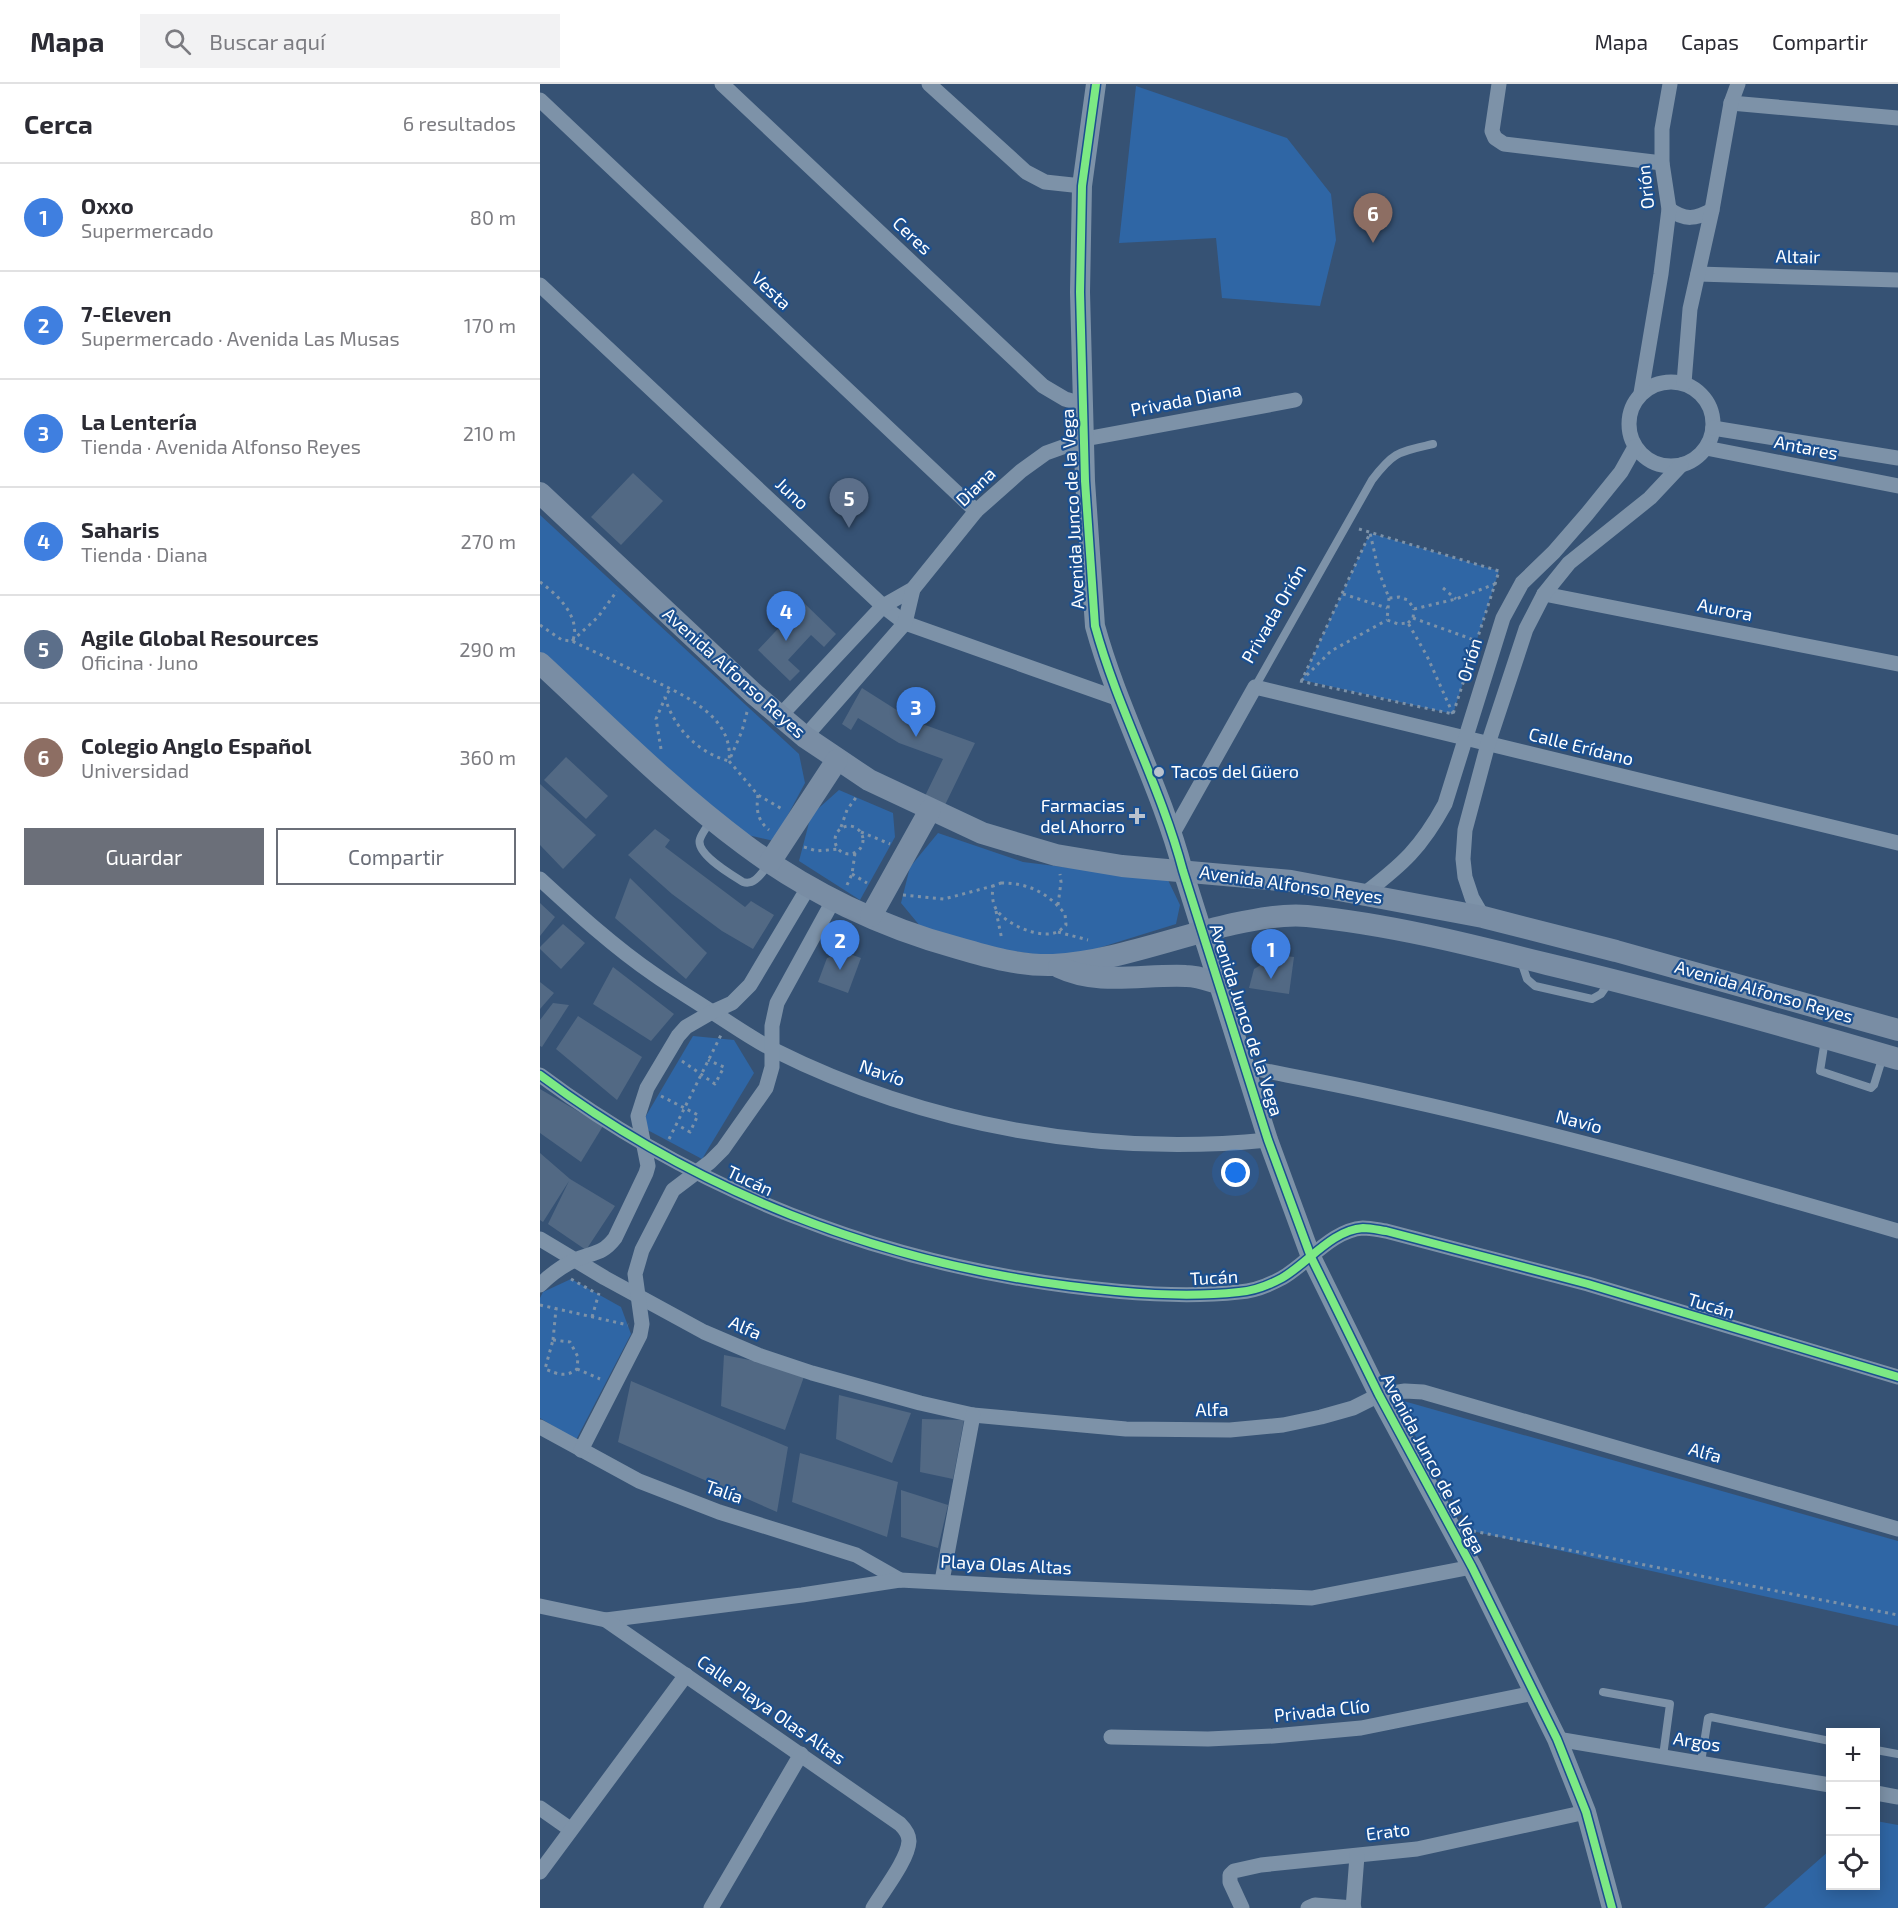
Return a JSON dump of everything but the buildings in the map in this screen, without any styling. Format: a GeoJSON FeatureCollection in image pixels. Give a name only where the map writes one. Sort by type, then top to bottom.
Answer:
{"type":"FeatureCollection","features":[{"type":"Feature","properties":{"kind":"main road","name":"Avenida Alfonso Reyes"},"geometry":{"type":"LineString","coordinates":[[540,493],[779,717],[837,760],[869,780],[982,833],[1056,855],[1122,866],[1292,881],[1483,917],[1616,951],[1898,1030]]}},
{"type":"Feature","properties":{"kind":"main road","name":"Avenida Alfonso Reyes"},"geometry":{"type":"LineString","coordinates":[[540,663],[673,786],[712,819],[770,862],[836,901],[940,944],[1010,962],[1055,965],[1087,961],[1252,920],[1302,915],[1414,933],[1611,979],[1891,1057]]}},
{"type":"Feature","properties":{"kind":"main road"},"geometry":{"type":"LineString","coordinates":[[770,862],[837,760]]}},
{"type":"Feature","properties":{"kind":"main road"},"geometry":{"type":"LineString","coordinates":[[871,916],[930,810]]}},
{"type":"Feature","properties":{"kind":"main road"},"geometry":{"type":"LineString","coordinates":[[1055,965],[1087,976],[1107,978],[1186,976],[1218,983]]}},
{"type":"Feature","properties":{"kind":"street","name":"Ceres"},"geometry":{"type":"LineString","coordinates":[[723,84],[1043,386],[1065,399],[1082,404]]}},
{"type":"Feature","properties":{"kind":"street"},"geometry":{"type":"LineString","coordinates":[[929,84],[1026,172],[1045,182],[1082,186]]}},
{"type":"Feature","properties":{"kind":"street","name":"Avenida Junco de la Vega"},"geometry":{"type":"LineString","coordinates":[[1096,84],[1082,186],[1080,292],[1085,481],[1095,626],[1119,699],[1173,833],[1268,1140],[1311,1257],[1379,1395],[1472,1567],[1557,1739],[1586,1812],[1612,1908]]}},
{"type":"Feature","properties":{"kind":"street"},"geometry":{"type":"LineString","coordinates":[[1499,84],[1492,131],[1495,138],[1511,146],[1662,163]]}},
{"type":"Feature","properties":{"kind":"street","name":"Orión"},"geometry":{"type":"LineString","coordinates":[[1641,393],[1661,274],[1669,209],[1662,163],[1662,129],[1670,84]]}},
{"type":"Feature","properties":{"kind":"street"},"geometry":{"type":"LineString","coordinates":[[1684,383],[1690,309],[1712,210],[1731,103],[1738,84]]}},
{"type":"Feature","properties":{"kind":"street","name":"Vesta"},"geometry":{"type":"LineString","coordinates":[[540,100],[976,511]]}},
{"type":"Feature","properties":{"kind":"street"},"geometry":{"type":"LineString","coordinates":[[1731,103],[1898,118]]}},
{"type":"Feature","properties":{"kind":"street"},"geometry":{"type":"LineString","coordinates":[[1669,209],[1692,219],[1712,210]]}},
{"type":"Feature","properties":{"kind":"street","name":"Altair"},"geometry":{"type":"LineString","coordinates":[[1698,274],[1898,280]]}},
{"type":"Feature","properties":{"kind":"street","name":"Juno"},"geometry":{"type":"LineString","coordinates":[[540,285],[883,606],[905,623],[1119,699]]}},
{"type":"Feature","properties":{"kind":"street"},"geometry":{"type":"LineString","coordinates":[[1661,382],[1684,383],[1700,393],[1711,409],[1713,428],[1706,448],[1695,459],[1681,465],[1663,466],[1647,459],[1635,447],[1629,428],[1631,409],[1641,393],[1661,382]]}},
{"type":"Feature","properties":{"kind":"street","name":"Privada Diana"},"geometry":{"type":"LineString","coordinates":[[1085,439],[1295,399]]}},
{"type":"Feature","properties":{"kind":"street","name":"Antares"},"geometry":{"type":"LineString","coordinates":[[1713,428],[1898,458]]}},
{"type":"Feature","properties":{"kind":"street","name":"Diana"},"geometry":{"type":"LineString","coordinates":[[779,717],[883,606],[913,589],[976,511],[1021,471],[1046,453],[1085,439]]}},
{"type":"Feature","properties":{"kind":"street","name":"Orión"},"geometry":{"type":"LineString","coordinates":[[1364,894],[1400,866],[1417,848],[1432,828],[1445,804],[1503,618],[1522,583],[1554,552],[1587,514],[1621,472],[1635,447]]}},
{"type":"Feature","properties":{"kind":"street","name":"Antares"},"geometry":{"type":"LineString","coordinates":[[1706,448],[1898,486]]}},
{"type":"Feature","properties":{"kind":"street"},"geometry":{"type":"LineString","coordinates":[[1483,917],[1472,898],[1465,877],[1463,859],[1465,830],[1488,744],[1526,629],[1544,594],[1569,563],[1650,498],[1681,465]]}},
{"type":"Feature","properties":{"kind":"street","name":"Diana"},"geometry":{"type":"LineString","coordinates":[[805,737],[905,623],[913,589]]}},
{"type":"Feature","properties":{"kind":"street","name":"Aurora"},"geometry":{"type":"LineString","coordinates":[[1544,594],[1898,664]]}},
{"type":"Feature","properties":{"kind":"street","name":"Calle Erídano"},"geometry":{"type":"LineString","coordinates":[[1255,687],[1898,843]]}},
{"type":"Feature","properties":{"kind":"street","name":"Privada Orión"},"geometry":{"type":"LineString","coordinates":[[1173,833],[1255,687]]}},
{"type":"Feature","properties":{"kind":"street","name":"Navío"},"geometry":{"type":"LineString","coordinates":[[540,879],[584,920],[655,976],[773,1050],[862,1088],[971,1121],[1084,1140],[1175,1146],[1221,1145],[1268,1140]]}},
{"type":"Feature","properties":{"kind":"street"},"geometry":{"type":"LineString","coordinates":[[540,1285],[575,1260],[600,1253],[615,1238],[648,1166],[638,1116],[647,1088],[686,1027],[732,1003],[750,985],[809,886]]}},
{"type":"Feature","properties":{"kind":"street"},"geometry":{"type":"LineString","coordinates":[[581,1450],[640,1335],[633,1328],[637,1294],[635,1274],[642,1250],[673,1190],[723,1149],[766,1088],[771,1077],[772,1026],[777,1003],[836,901]]}},
{"type":"Feature","properties":{"kind":"street","name":"Navío"},"geometry":{"type":"LineString","coordinates":[[1246,1067],[1396,1097],[1534,1131],[1746,1187],[1898,1231]]}},
{"type":"Feature","properties":{"kind":"street","name":"Tucán"},"geometry":{"type":"LineString","coordinates":[[540,1075],[585,1108],[644,1145],[769,1207],[873,1245],[939,1263],[1038,1282],[1150,1294],[1242,1292],[1263,1287],[1283,1278],[1330,1241],[1362,1228],[1386,1231],[1588,1284],[1898,1377]]}},
{"type":"Feature","properties":{"kind":"street","name":"Alfa"},"geometry":{"type":"LineString","coordinates":[[540,1239],[605,1278],[704,1332],[758,1355],[812,1373],[973,1415],[1126,1429],[1230,1430],[1283,1425],[1321,1417],[1353,1408],[1379,1395],[1405,1391],[1423,1392],[1898,1529]]}},
{"type":"Feature","properties":{"kind":"street"},"geometry":{"type":"LineString","coordinates":[[942,1581],[973,1415]]}},
{"type":"Feature","properties":{"kind":"street","name":"Talía"},"geometry":{"type":"LineString","coordinates":[[540,1427],[639,1481],[719,1512],[856,1555],[900,1580]]}},
{"type":"Feature","properties":{"kind":"street","name":"Playa Olas Altas"},"geometry":{"type":"LineString","coordinates":[[540,1606],[606,1620],[791,1597],[900,1580],[1311,1598],[1472,1567]]}},
{"type":"Feature","properties":{"kind":"street","name":"Calle Playa Olas Altas"},"geometry":{"type":"LineString","coordinates":[[606,1620],[900,1824],[909,1838],[903,1858],[873,1908]]}},
{"type":"Feature","properties":{"kind":"street"},"geometry":{"type":"LineString","coordinates":[[540,1872],[686,1676]]}},
{"type":"Feature","properties":{"kind":"street","name":"Privada Clío"},"geometry":{"type":"LineString","coordinates":[[1112,1737],[1208,1739],[1362,1728],[1534,1693]]}},
{"type":"Feature","properties":{"kind":"street","name":"Argos"},"geometry":{"type":"LineString","coordinates":[[1557,1739],[1826,1784]]}},
{"type":"Feature","properties":{"kind":"street"},"geometry":{"type":"LineString","coordinates":[[711,1908],[801,1754]]}},
{"type":"Feature","properties":{"kind":"street"},"geometry":{"type":"LineString","coordinates":[[1880,1794],[1898,1797]]}},
{"type":"Feature","properties":{"kind":"street"},"geometry":{"type":"LineString","coordinates":[[540,1808],[570,1829]]}},
{"type":"Feature","properties":{"kind":"street","name":"Erato"},"geometry":{"type":"LineString","coordinates":[[1242,1908],[1230,1882],[1230,1875],[1234,1870],[1443,1844],[1586,1812]]}},
{"type":"Feature","properties":{"kind":"street"},"geometry":{"type":"LineString","coordinates":[[1311,1906],[1353,1908],[1357,1856]]}},
{"type":"Feature","properties":{"kind":"lane","name":"Privada Orión"},"geometry":{"type":"LineString","coordinates":[[1255,687],[1371,480],[1384,463],[1398,452],[1433,444]]}},
{"type":"Feature","properties":{"kind":"lane"},"geometry":{"type":"LineString","coordinates":[[712,819],[700,839],[699,846],[705,855],[748,884],[753,882],[770,862]]}},
{"type":"Feature","properties":{"kind":"lane"},"geometry":{"type":"LineString","coordinates":[[1825,1039],[1820,1071],[1870,1088],[1891,1057]]}},
{"type":"Feature","properties":{"kind":"lane"},"geometry":{"type":"LineString","coordinates":[[1603,1692],[1670,1704],[1663,1756]]}},
{"type":"Feature","properties":{"kind":"lane"},"geometry":{"type":"LineString","coordinates":[[1701,1762],[1708,1718],[1711,1717],[1826,1740]]}},
{"type":"Feature","properties":{"kind":"lane"},"geometry":{"type":"LineString","coordinates":[[1880,1751],[1898,1754]]}},
{"type":"Feature","properties":{"kind":"path"},"geometry":{"type":"LineString","coordinates":[[1347,525],[1499,571],[1453,714]]}},
{"type":"Feature","properties":{"kind":"path"},"geometry":{"type":"LineString","coordinates":[[1302,680],[1370,533]]}},
{"type":"Feature","properties":{"kind":"path"},"geometry":{"type":"LineString","coordinates":[[1370,533],[1379,572],[1389,598],[1387,621]]}},
{"type":"Feature","properties":{"kind":"path"},"geometry":{"type":"LineString","coordinates":[[572,641],[598,617],[628,576]]}},
{"type":"Feature","properties":{"kind":"path"},"geometry":{"type":"LineString","coordinates":[[540,582],[562,602],[571,618],[575,630],[572,641]]}},
{"type":"Feature","properties":{"kind":"path"},"geometry":{"type":"LineString","coordinates":[[1413,609],[1456,599],[1495,584]]}},
{"type":"Feature","properties":{"kind":"path"},"geometry":{"type":"LineString","coordinates":[[1443,588],[1456,599]]}},
{"type":"Feature","properties":{"kind":"path"},"geometry":{"type":"LineString","coordinates":[[1342,594],[1387,608]]}},
{"type":"Feature","properties":{"kind":"path"},"geometry":{"type":"LineString","coordinates":[[1302,680],[1331,651],[1387,621],[1398,624],[1408,623],[1413,618],[1413,609],[1408,600],[1400,597],[1389,598]]}},
{"type":"Feature","properties":{"kind":"path"},"geometry":{"type":"LineString","coordinates":[[1413,618],[1477,641]]}},
{"type":"Feature","properties":{"kind":"path"},"geometry":{"type":"LineString","coordinates":[[1408,623],[1427,656],[1453,714]]}},
{"type":"Feature","properties":{"kind":"path"},"geometry":{"type":"LineString","coordinates":[[540,625],[561,640],[572,641],[678,691],[696,703],[719,726],[727,739],[730,750],[729,761]]}},
{"type":"Feature","properties":{"kind":"path"},"geometry":{"type":"LineString","coordinates":[[1302,680],[1453,714]]}},
{"type":"Feature","properties":{"kind":"path"},"geometry":{"type":"LineString","coordinates":[[661,752],[656,718],[670,689]]}},
{"type":"Feature","properties":{"kind":"path"},"geometry":{"type":"LineString","coordinates":[[729,761],[742,731],[753,693]]}},
{"type":"Feature","properties":{"kind":"path"},"geometry":{"type":"LineString","coordinates":[[665,697],[668,710],[688,737],[715,757],[729,761],[758,795],[775,806],[800,816]]}},
{"type":"Feature","properties":{"kind":"path"},"geometry":{"type":"LineString","coordinates":[[855,853],[846,855],[838,849],[834,840],[847,810],[869,780]]}},
{"type":"Feature","properties":{"kind":"path"},"geometry":{"type":"LineString","coordinates":[[758,795],[756,809],[762,824],[783,842],[817,851],[838,849]]}},
{"type":"Feature","properties":{"kind":"path"},"geometry":{"type":"LineString","coordinates":[[840,829],[846,825],[853,826],[861,832],[907,852]]}},
{"type":"Feature","properties":{"kind":"path"},"geometry":{"type":"LineString","coordinates":[[836,901],[852,874],[855,853],[862,845],[861,832]]}},
{"type":"Feature","properties":{"kind":"path"},"geometry":{"type":"LineString","coordinates":[[1056,855],[1061,882],[1058,905]]}},
{"type":"Feature","properties":{"kind":"path"},"geometry":{"type":"LineString","coordinates":[[883,893],[944,899],[1001,883],[1022,884],[1032,887],[1058,905],[1065,914],[1066,925],[1058,932],[1049,934],[1027,931],[1015,926],[996,910]]}},
{"type":"Feature","properties":{"kind":"path"},"geometry":{"type":"LineString","coordinates":[[993,886],[992,898],[999,930],[1010,962]]}},
{"type":"Feature","properties":{"kind":"path"},"geometry":{"type":"LineString","coordinates":[[662,1154],[728,1022]]}},
{"type":"Feature","properties":{"kind":"path"},"geometry":{"type":"LineString","coordinates":[[668,1052],[715,1084],[724,1067],[708,1060]]}},
{"type":"Feature","properties":{"kind":"path"},"geometry":{"type":"LineString","coordinates":[[647,1088],[698,1115],[690,1132],[676,1124]]}},
{"type":"Feature","properties":{"kind":"path"},"geometry":{"type":"LineString","coordinates":[[592,1317],[605,1278]]}},
{"type":"Feature","properties":{"kind":"path"},"geometry":{"type":"LineString","coordinates":[[563,1285],[571,1279],[606,1299]]}},
{"type":"Feature","properties":{"kind":"path"},"geometry":{"type":"LineString","coordinates":[[540,1305],[633,1328]]}},
{"type":"Feature","properties":{"kind":"path"},"geometry":{"type":"LineString","coordinates":[[553,1340],[570,1342],[578,1357],[577,1369],[570,1375],[560,1375],[542,1369],[553,1340],[556,1309]]}},
{"type":"Feature","properties":{"kind":"path"},"geometry":{"type":"LineString","coordinates":[[624,1316],[633,1328]]}},
{"type":"Feature","properties":{"kind":"path"},"geometry":{"type":"LineString","coordinates":[[577,1369],[613,1384]]}},
{"type":"Feature","properties":{"kind":"path"},"geometry":{"type":"LineString","coordinates":[[1451,1526],[1898,1615]]}},
{"type":"Feature","properties":{"kind":"shaded area"},"geometry":{"type":"Polygon","coordinates":[[[1136,86],[1287,138],[1331,194],[1336,240],[1320,306],[1222,298],[1216,238],[1119,243],[1136,86]]]}},
{"type":"Feature","properties":{"kind":"shaded area"},"geometry":{"type":"Polygon","coordinates":[[[540,515],[799,754],[805,783],[774,841],[726,830],[540,656],[540,515]]]}},
{"type":"Feature","properties":{"kind":"shaded area"},"geometry":{"type":"Polygon","coordinates":[[[1370,533],[1499,571],[1453,714],[1302,680],[1370,533]]]}},
{"type":"Feature","properties":{"kind":"shaded area"},"geometry":{"type":"Polygon","coordinates":[[[839,790],[893,813],[895,837],[860,900],[799,861],[811,815],[839,790]]]}},
{"type":"Feature","properties":{"kind":"shaded area"},"geometry":{"type":"Polygon","coordinates":[[[938,833],[1023,862],[1168,880],[1180,905],[1176,924],[1063,959],[930,938],[901,903],[910,867],[938,833]]]}},
{"type":"Feature","properties":{"kind":"shaded area"},"geometry":{"type":"Polygon","coordinates":[[[693,1036],[734,1040],[754,1073],[702,1159],[640,1126],[693,1036]]]}},
{"type":"Feature","properties":{"kind":"shaded area"},"geometry":{"type":"Polygon","coordinates":[[[571,1279],[621,1307],[631,1334],[576,1440],[540,1418],[540,1298],[543,1292],[571,1279]]]}},
{"type":"Feature","properties":{"kind":"shaded area"},"geometry":{"type":"Polygon","coordinates":[[[1393,1398],[1898,1541],[1898,1626],[1472,1531],[1393,1398]]]}},
{"type":"Feature","properties":{"kind":"shaded area"},"geometry":{"type":"Polygon","coordinates":[[[1880,1822],[1898,1825],[1898,1908],[1764,1908],[1826,1854],[1826,1890],[1880,1890],[1880,1822]]]}},
{"type":"Feature","properties":{"kind":"cycle path"},"geometry":{"type":"LineString","coordinates":[[1096,84],[1082,186],[1080,292],[1085,481],[1095,626],[1115,688],[1174,840],[1268,1140],[1311,1257],[1379,1395],[1472,1567],[1557,1739],[1586,1812],[1612,1908]]}},
{"type":"Feature","properties":{"kind":"cycle path"},"geometry":{"type":"LineString","coordinates":[[540,1075],[599,1116],[661,1154],[791,1215],[859,1239],[928,1259],[998,1275],[1134,1293],[1197,1295],[1245,1291],[1282,1278],[1341,1235],[1352,1230],[1372,1229],[1588,1284],[1898,1377]]}},
{"type":"Feature","properties":{"kind":"place","name":"Colegio Anglo Español"},"geometry":{"type":"Point","coordinates":[1373,243]}},
{"type":"Feature","properties":{"kind":"place","name":"Agile Global Resources"},"geometry":{"type":"Point","coordinates":[849,528]}},
{"type":"Feature","properties":{"kind":"place","name":"Saharis"},"geometry":{"type":"Point","coordinates":[786,641]}},
{"type":"Feature","properties":{"kind":"place","name":"La Lentería"},"geometry":{"type":"Point","coordinates":[916,737]}},
{"type":"Feature","properties":{"kind":"place","name":"Tacos del Güero"},"geometry":{"type":"Point","coordinates":[1159,772]}},
{"type":"Feature","properties":{"kind":"place","name":"Farmacias del Ahorro"},"geometry":{"type":"Point","coordinates":[1137,816]}},
{"type":"Feature","properties":{"kind":"place","name":"7-Eleven"},"geometry":{"type":"Point","coordinates":[840,970]}},
{"type":"Feature","properties":{"kind":"place","name":"Oxxo"},"geometry":{"type":"Point","coordinates":[1271,979]}}]}
